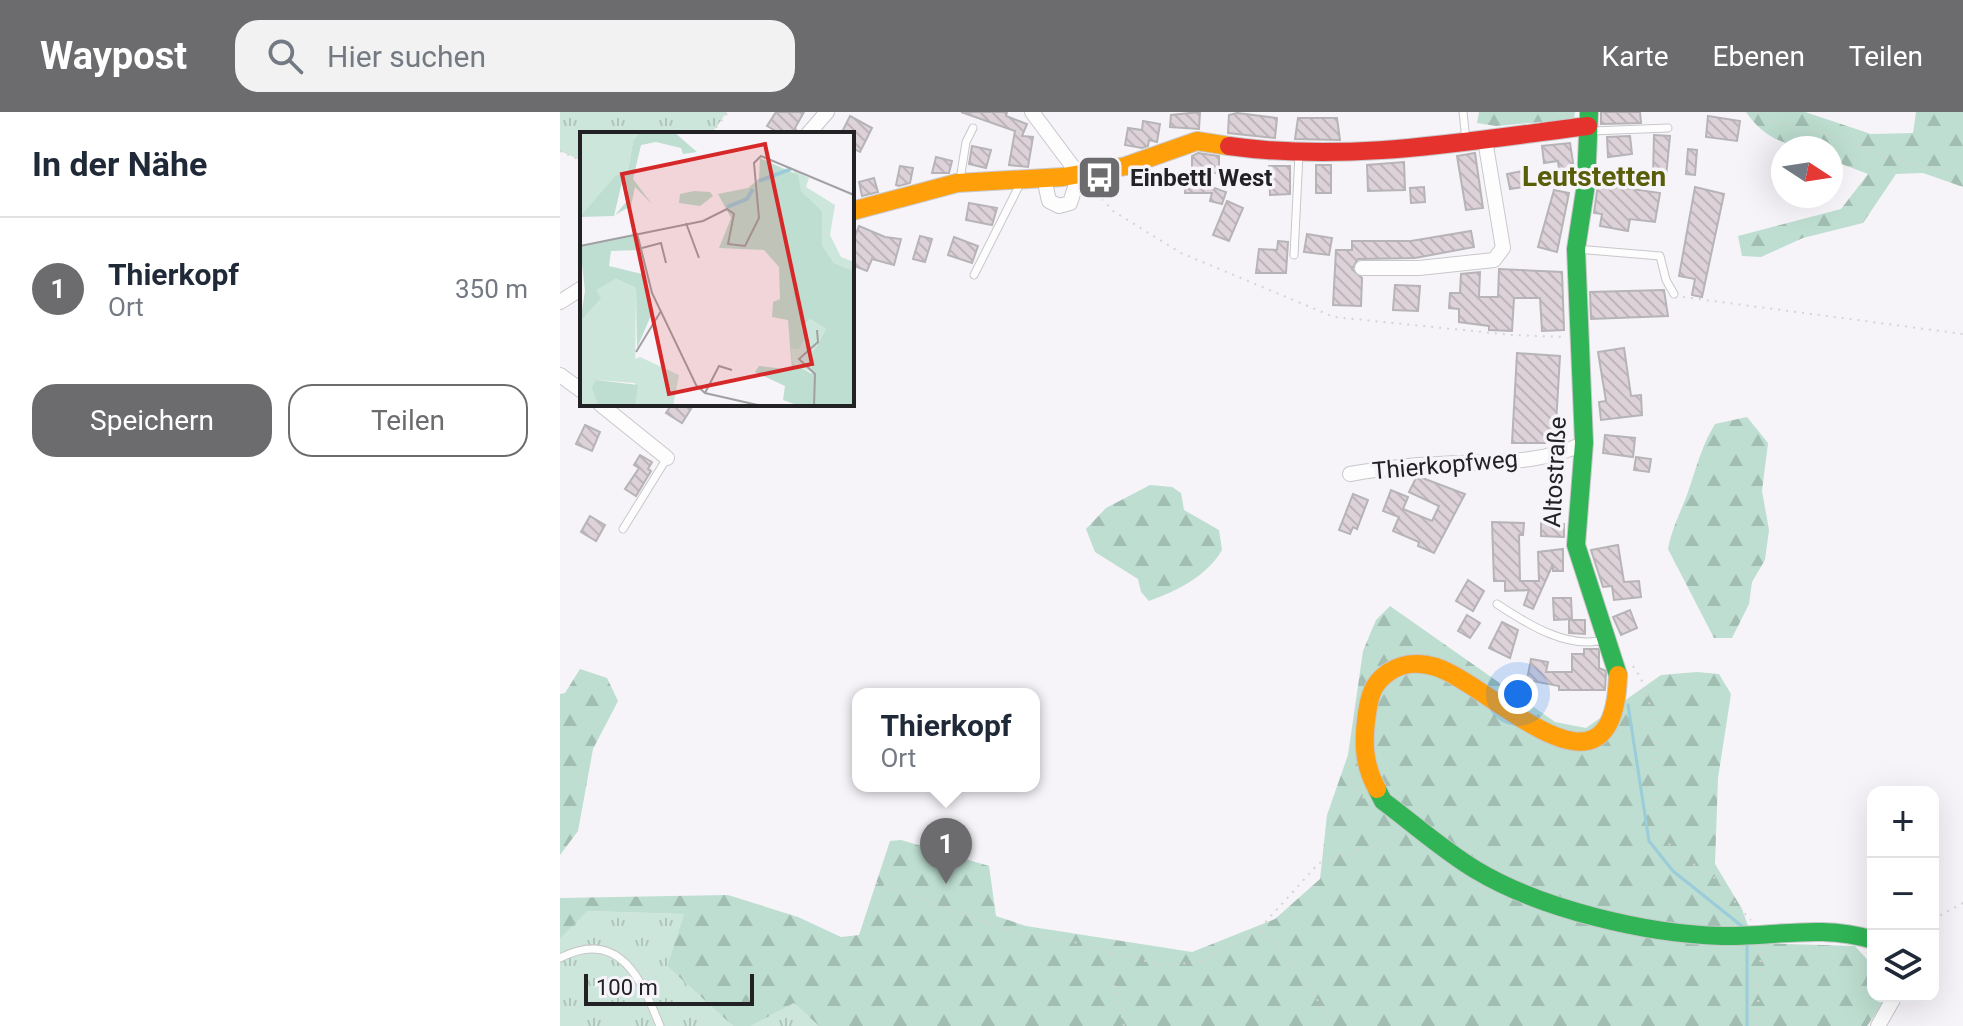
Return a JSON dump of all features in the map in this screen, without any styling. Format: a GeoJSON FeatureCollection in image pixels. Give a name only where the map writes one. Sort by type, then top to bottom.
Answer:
{"type":"FeatureCollection","features":[{"type":"Feature","properties":{"kind":"street"},"geometry":{"type":"LineString","coordinates":[[810,132],[827,112]]}},
{"type":"Feature","properties":{"kind":"street"},"geometry":{"type":"LineString","coordinates":[[1032,112],[1079,175]]}},
{"type":"Feature","properties":{"kind":"street"},"geometry":{"type":"LineString","coordinates":[[854,210],[960,183],[1079,175],[1126,166],[1197,141],[1299,152],[1378,153],[1589,123]]}},
{"type":"Feature","properties":{"kind":"street","name":"Altostraße"},"geometry":{"type":"LineString","coordinates":[[1589,123],[1586,184],[1576,249],[1584,443],[1576,545],[1580,567],[1608,638],[1620,690],[1610,724],[1600,736],[1575,743],[1519,720],[1438,668],[1414,663],[1399,665],[1378,680],[1370,694],[1363,737],[1367,771],[1383,801],[1474,869],[1518,893],[1659,932],[1724,936],[1760,933]]}},
{"type":"Feature","properties":{"kind":"street"},"geometry":{"type":"LineString","coordinates":[[1362,268],[1419,268],[1494,260],[1503,248],[1485,140]]}},
{"type":"Feature","properties":{"kind":"street"},"geometry":{"type":"LineString","coordinates":[[1044,178],[1049,201],[1059,206],[1070,203],[1079,175]]}},
{"type":"Feature","properties":{"kind":"street"},"geometry":{"type":"LineString","coordinates":[[560,302],[580,289]]}},
{"type":"Feature","properties":{"kind":"street"},"geometry":{"type":"LineString","coordinates":[[560,375],[580,390]]}},
{"type":"Feature","properties":{"kind":"street"},"geometry":{"type":"LineString","coordinates":[[602,406],[667,458]]}},
{"type":"Feature","properties":{"kind":"street","name":"Thierkopfweg"},"geometry":{"type":"LineString","coordinates":[[1350,474],[1412,465],[1518,460],[1564,453],[1584,443]]}},
{"type":"Feature","properties":{"kind":"street"},"geometry":{"type":"LineString","coordinates":[[1760,933],[1844,931],[1867,938]]}},
{"type":"Feature","properties":{"kind":"street"},"geometry":{"type":"LineString","coordinates":[[1878,1026],[1892,1002]]}},
{"type":"Feature","properties":{"kind":"lane"},"geometry":{"type":"LineString","coordinates":[[1463,112],[1466,142]]}},
{"type":"Feature","properties":{"kind":"lane"},"geometry":{"type":"LineString","coordinates":[[1589,123],[1668,128]]}},
{"type":"Feature","properties":{"kind":"lane"},"geometry":{"type":"LineString","coordinates":[[960,183],[966,142],[973,128]]}},
{"type":"Feature","properties":{"kind":"lane"},"geometry":{"type":"LineString","coordinates":[[1294,255],[1299,152]]}},
{"type":"Feature","properties":{"kind":"lane"},"geometry":{"type":"LineString","coordinates":[[974,275],[1022,180]]}},
{"type":"Feature","properties":{"kind":"lane"},"geometry":{"type":"LineString","coordinates":[[1576,249],[1660,256],[1674,294]]}},
{"type":"Feature","properties":{"kind":"lane"},"geometry":{"type":"LineString","coordinates":[[623,529],[667,458]]}},
{"type":"Feature","properties":{"kind":"lane"},"geometry":{"type":"LineString","coordinates":[[1497,604],[1533,626],[1582,643],[1608,638]]}},
{"type":"Feature","properties":{"kind":"lane"},"geometry":{"type":"LineString","coordinates":[[560,958],[586,950],[623,959],[644,985],[660,1026]]}},
{"type":"Feature","properties":{"kind":"path"},"geometry":{"type":"LineString","coordinates":[[713,132],[728,112]]}},
{"type":"Feature","properties":{"kind":"path"},"geometry":{"type":"LineString","coordinates":[[1758,112],[1771,121],[1841,139],[1885,157],[1963,174]]}},
{"type":"Feature","properties":{"kind":"path"},"geometry":{"type":"LineString","coordinates":[[560,151],[580,160]]}},
{"type":"Feature","properties":{"kind":"path"},"geometry":{"type":"LineString","coordinates":[[1079,175],[1113,211],[1181,253],[1334,317],[1512,335],[1579,338]]}},
{"type":"Feature","properties":{"kind":"path"},"geometry":{"type":"LineString","coordinates":[[1674,294],[1714,303],[1754,304],[1963,334]]}},
{"type":"Feature","properties":{"kind":"path"},"geometry":{"type":"LineString","coordinates":[[1632,664],[1648,699],[1655,728],[1661,819],[1670,845],[1718,881],[1760,933],[1757,1026]]}},
{"type":"Feature","properties":{"kind":"path"},"geometry":{"type":"LineString","coordinates":[[876,883],[1019,934],[1113,952],[1165,966],[1202,961],[1260,929],[1319,863],[1385,842],[1403,830]]}},
{"type":"Feature","properties":{"kind":"path"},"geometry":{"type":"LineString","coordinates":[[1939,916],[1963,903]]}},
{"type":"Feature","properties":{"kind":"path"},"geometry":{"type":"LineString","coordinates":[[1260,929],[1304,976],[1332,1026]]}},
{"type":"Feature","properties":{"kind":"path"},"geometry":{"type":"LineString","coordinates":[[1113,952],[1114,985],[1124,1026]]}},
{"type":"Feature","properties":{"kind":"green space"},"geometry":{"type":"Polygon","coordinates":[[[560,112],[727,112],[712,132],[580,132],[580,160],[560,151],[560,112]]]}},
{"type":"Feature","properties":{"kind":"green space"},"geometry":{"type":"Polygon","coordinates":[[[1479,112],[1575,112],[1574,119],[1496,126],[1477,123],[1479,112]]]}},
{"type":"Feature","properties":{"kind":"green space"},"geometry":{"type":"Polygon","coordinates":[[[1746,112],[1805,112],[1871,134],[1913,133],[1916,112],[1963,112],[1963,187],[1923,173],[1896,174],[1863,223],[1803,238],[1761,257],[1742,256],[1738,236],[1841,209],[1868,174],[1843,165],[1843,136],[1772,136],[1754,123],[1746,112]]]}},
{"type":"Feature","properties":{"kind":"green space"},"geometry":{"type":"Polygon","coordinates":[[[1747,417],[1768,443],[1762,491],[1769,530],[1765,560],[1752,582],[1749,604],[1732,638],[1714,638],[1668,549],[1700,456],[1715,424],[1747,417]]]}},
{"type":"Feature","properties":{"kind":"green space"},"geometry":{"type":"Polygon","coordinates":[[[1150,485],[1172,487],[1181,493],[1184,510],[1219,530],[1222,550],[1208,568],[1190,582],[1149,601],[1141,592],[1138,579],[1095,552],[1086,529],[1106,508],[1150,485]]]}},
{"type":"Feature","properties":{"kind":"green space"},"geometry":{"type":"Polygon","coordinates":[[[1390,606],[1555,722],[1586,728],[1661,675],[1719,674],[1731,694],[1718,778],[1715,864],[1742,909],[1754,943],[1855,946],[1867,959],[1867,1002],[1884,1002],[1867,1026],[819,1026],[794,1003],[751,1026],[733,1026],[667,966],[684,914],[587,911],[560,939],[560,898],[728,895],[798,917],[841,937],[859,935],[890,841],[901,840],[989,866],[996,916],[1026,926],[1192,952],[1275,919],[1320,879],[1327,815],[1348,755],[1363,651],[1376,620],[1390,606]]]}},
{"type":"Feature","properties":{"kind":"green space"},"geometry":{"type":"Polygon","coordinates":[[[580,669],[607,678],[618,701],[593,749],[578,831],[560,855],[560,694],[565,693],[580,669]]]}},
{"type":"Feature","properties":{"kind":"green space"},"geometry":{"type":"Polygon","coordinates":[[[586,911],[684,914],[667,966],[733,1026],[560,1026],[560,939],[586,911]]]}},
{"type":"Feature","properties":{"kind":"green space"},"geometry":{"type":"Polygon","coordinates":[[[794,1003],[819,1026],[751,1026],[794,1003]]]}},
{"type":"Feature","properties":{"kind":"building"},"geometry":{"type":"Polygon","coordinates":[[[776,112],[804,112],[795,128],[797,132],[778,132],[767,126],[776,112]]]}},
{"type":"Feature","properties":{"kind":"building"},"geometry":{"type":"Polygon","coordinates":[[[961,112],[1007,112],[1006,116],[1027,124],[1022,136],[1033,137],[1028,167],[1009,165],[1015,131],[961,112]]]}},
{"type":"Feature","properties":{"kind":"building"},"geometry":{"type":"Polygon","coordinates":[[[1200,112],[1199,129],[1170,127],[1171,115],[1200,112]]]}},
{"type":"Feature","properties":{"kind":"building"},"geometry":{"type":"Polygon","coordinates":[[[1601,112],[1640,112],[1641,123],[1601,124],[1601,112]]]}},
{"type":"Feature","properties":{"kind":"building"},"geometry":{"type":"Polygon","coordinates":[[[1237,113],[1277,118],[1275,138],[1228,133],[1229,115],[1237,113]]]}},
{"type":"Feature","properties":{"kind":"building"},"geometry":{"type":"Polygon","coordinates":[[[850,116],[872,128],[860,152],[854,149],[854,132],[842,132],[850,116]]]}},
{"type":"Feature","properties":{"kind":"building"},"geometry":{"type":"Polygon","coordinates":[[[1708,116],[1740,121],[1737,141],[1706,137],[1708,116]]]}},
{"type":"Feature","properties":{"kind":"building"},"geometry":{"type":"Polygon","coordinates":[[[1298,118],[1337,118],[1340,140],[1295,139],[1298,118]]]}},
{"type":"Feature","properties":{"kind":"building"},"geometry":{"type":"Polygon","coordinates":[[[1143,121],[1160,124],[1157,142],[1149,140],[1148,146],[1142,148],[1125,145],[1128,128],[1142,130],[1143,121]]]}},
{"type":"Feature","properties":{"kind":"building"},"geometry":{"type":"Polygon","coordinates":[[[1654,135],[1670,136],[1666,177],[1653,176],[1654,135]]]}},
{"type":"Feature","properties":{"kind":"building"},"geometry":{"type":"Polygon","coordinates":[[[1630,136],[1632,154],[1608,157],[1607,137],[1630,136]]]}},
{"type":"Feature","properties":{"kind":"building"},"geometry":{"type":"Polygon","coordinates":[[[1570,143],[1574,169],[1559,170],[1558,161],[1544,163],[1542,146],[1570,143]]]}},
{"type":"Feature","properties":{"kind":"building"},"geometry":{"type":"Polygon","coordinates":[[[972,146],[991,150],[986,168],[969,164],[972,146]]]}},
{"type":"Feature","properties":{"kind":"building"},"geometry":{"type":"Polygon","coordinates":[[[1688,149],[1697,150],[1695,175],[1686,174],[1688,149]]]}},
{"type":"Feature","properties":{"kind":"building"},"geometry":{"type":"Polygon","coordinates":[[[1198,153],[1219,156],[1219,173],[1192,173],[1192,156],[1198,153]]]}},
{"type":"Feature","properties":{"kind":"building"},"geometry":{"type":"Polygon","coordinates":[[[1475,153],[1483,208],[1466,210],[1457,156],[1475,153]]]}},
{"type":"Feature","properties":{"kind":"building"},"geometry":{"type":"Polygon","coordinates":[[[936,157],[952,161],[949,173],[932,173],[936,157]]]}},
{"type":"Feature","properties":{"kind":"building"},"geometry":{"type":"Polygon","coordinates":[[[1404,162],[1405,190],[1368,191],[1367,165],[1404,162]]]}},
{"type":"Feature","properties":{"kind":"building"},"geometry":{"type":"Polygon","coordinates":[[[1316,165],[1331,165],[1331,193],[1316,193],[1316,165]]]}},
{"type":"Feature","properties":{"kind":"building"},"geometry":{"type":"Polygon","coordinates":[[[900,166],[913,168],[910,183],[899,186],[896,185],[900,166]]]}},
{"type":"Feature","properties":{"kind":"building"},"geometry":{"type":"Polygon","coordinates":[[[1269,166],[1290,166],[1290,194],[1270,195],[1269,166]]]}},
{"type":"Feature","properties":{"kind":"building"},"geometry":{"type":"Polygon","coordinates":[[[1527,170],[1530,186],[1510,189],[1507,174],[1527,170]]]}},
{"type":"Feature","properties":{"kind":"building"},"geometry":{"type":"Polygon","coordinates":[[[874,178],[878,192],[862,196],[859,182],[874,178]]]}},
{"type":"Feature","properties":{"kind":"building"},"geometry":{"type":"Polygon","coordinates":[[[1186,178],[1226,192],[1222,204],[1210,201],[1212,193],[1185,193],[1186,178]]]}},
{"type":"Feature","properties":{"kind":"building"},"geometry":{"type":"Polygon","coordinates":[[[1598,184],[1660,193],[1655,222],[1630,219],[1628,231],[1600,226],[1602,214],[1594,213],[1598,184]]]}},
{"type":"Feature","properties":{"kind":"building"},"geometry":{"type":"Polygon","coordinates":[[[1424,187],[1425,202],[1411,203],[1410,188],[1424,187]]]}},
{"type":"Feature","properties":{"kind":"building"},"geometry":{"type":"Polygon","coordinates":[[[1695,187],[1724,194],[1702,297],[1692,295],[1695,279],[1679,276],[1695,187]]]}},
{"type":"Feature","properties":{"kind":"building"},"geometry":{"type":"Polygon","coordinates":[[[1554,190],[1569,193],[1557,252],[1538,247],[1554,190]]]}},
{"type":"Feature","properties":{"kind":"building"},"geometry":{"type":"Polygon","coordinates":[[[1227,201],[1243,208],[1229,241],[1213,235],[1227,201]]]}},
{"type":"Feature","properties":{"kind":"building"},"geometry":{"type":"Polygon","coordinates":[[[969,203],[997,208],[992,225],[966,220],[969,203]]]}},
{"type":"Feature","properties":{"kind":"building"},"geometry":{"type":"Polygon","coordinates":[[[859,226],[885,237],[901,239],[894,265],[872,259],[867,271],[854,266],[854,238],[859,226]]]}},
{"type":"Feature","properties":{"kind":"building"},"geometry":{"type":"Polygon","coordinates":[[[1471,231],[1474,247],[1415,258],[1358,259],[1352,269],[1362,278],[1361,306],[1333,305],[1336,250],[1352,250],[1352,241],[1411,241],[1471,231]]]}},
{"type":"Feature","properties":{"kind":"building"},"geometry":{"type":"Polygon","coordinates":[[[1307,234],[1332,238],[1329,255],[1304,252],[1307,234]]]}},
{"type":"Feature","properties":{"kind":"building"},"geometry":{"type":"Polygon","coordinates":[[[920,236],[932,239],[925,262],[913,259],[920,236]]]}},
{"type":"Feature","properties":{"kind":"building"},"geometry":{"type":"Polygon","coordinates":[[[954,237],[978,246],[972,263],[948,255],[954,237]]]}},
{"type":"Feature","properties":{"kind":"building"},"geometry":{"type":"Polygon","coordinates":[[[1278,241],[1288,242],[1286,273],[1256,273],[1259,249],[1277,250],[1278,241]]]}},
{"type":"Feature","properties":{"kind":"building"},"geometry":{"type":"Polygon","coordinates":[[[1499,269],[1562,272],[1564,330],[1542,331],[1540,298],[1514,298],[1512,331],[1489,330],[1489,326],[1459,322],[1459,309],[1449,308],[1450,293],[1460,293],[1461,274],[1480,272],[1479,297],[1498,297],[1499,269]]]}},
{"type":"Feature","properties":{"kind":"building"},"geometry":{"type":"Polygon","coordinates":[[[1395,285],[1420,286],[1418,311],[1393,310],[1395,285]]]}},
{"type":"Feature","properties":{"kind":"building"},"geometry":{"type":"Polygon","coordinates":[[[1664,290],[1668,316],[1591,319],[1590,292],[1664,290]]]}},
{"type":"Feature","properties":{"kind":"building"},"geometry":{"type":"Polygon","coordinates":[[[1624,348],[1631,396],[1641,395],[1642,415],[1601,420],[1599,402],[1606,401],[1598,352],[1624,348]]]}},
{"type":"Feature","properties":{"kind":"building"},"geometry":{"type":"Polygon","coordinates":[[[1517,353],[1560,356],[1556,424],[1553,425],[1555,443],[1512,443],[1517,353]]]}},
{"type":"Feature","properties":{"kind":"building"},"geometry":{"type":"Polygon","coordinates":[[[671,406],[693,406],[682,423],[666,413],[671,406]]]}},
{"type":"Feature","properties":{"kind":"building"},"geometry":{"type":"Polygon","coordinates":[[[585,425],[600,432],[592,451],[576,444],[585,425]]]}},
{"type":"Feature","properties":{"kind":"building"},"geometry":{"type":"Polygon","coordinates":[[[1605,435],[1635,438],[1633,457],[1603,453],[1605,435]]]}},
{"type":"Feature","properties":{"kind":"building"},"geometry":{"type":"Polygon","coordinates":[[[640,455],[652,462],[648,469],[651,471],[636,496],[625,489],[639,468],[634,465],[640,455]]]}},
{"type":"Feature","properties":{"kind":"building"},"geometry":{"type":"Polygon","coordinates":[[[1636,457],[1651,459],[1649,472],[1634,470],[1636,457]]]}},
{"type":"Feature","properties":{"kind":"building"},"geometry":{"type":"Polygon","coordinates":[[[1417,476],[1465,494],[1434,553],[1418,546],[1419,542],[1393,531],[1399,517],[1383,511],[1391,490],[1408,497],[1403,509],[1432,521],[1439,506],[1409,492],[1417,476]]]}},
{"type":"Feature","properties":{"kind":"building"},"geometry":{"type":"Polygon","coordinates":[[[1353,494],[1368,500],[1357,529],[1353,527],[1350,534],[1339,530],[1353,494]]]}},
{"type":"Feature","properties":{"kind":"building"},"geometry":{"type":"Polygon","coordinates":[[[590,516],[605,525],[596,541],[581,532],[590,516]]]}},
{"type":"Feature","properties":{"kind":"building"},"geometry":{"type":"Polygon","coordinates":[[[1492,522],[1524,523],[1523,535],[1519,535],[1520,581],[1539,581],[1538,552],[1563,549],[1563,571],[1553,571],[1553,564],[1533,609],[1524,605],[1529,590],[1505,591],[1505,581],[1494,581],[1492,522]]]}},
{"type":"Feature","properties":{"kind":"building"},"geometry":{"type":"Polygon","coordinates":[[[1541,523],[1564,524],[1564,537],[1541,536],[1541,523]]]}},
{"type":"Feature","properties":{"kind":"building"},"geometry":{"type":"Polygon","coordinates":[[[1618,545],[1624,582],[1639,581],[1641,597],[1614,600],[1612,586],[1603,587],[1591,550],[1618,545]]]}},
{"type":"Feature","properties":{"kind":"building"},"geometry":{"type":"Polygon","coordinates":[[[1468,580],[1484,591],[1473,611],[1456,601],[1468,580]]]}},
{"type":"Feature","properties":{"kind":"building"},"geometry":{"type":"Polygon","coordinates":[[[1553,598],[1571,598],[1572,619],[1554,620],[1553,598]]]}},
{"type":"Feature","properties":{"kind":"building"},"geometry":{"type":"Polygon","coordinates":[[[1630,610],[1637,628],[1621,635],[1613,617],[1630,610]]]}},
{"type":"Feature","properties":{"kind":"building"},"geometry":{"type":"Polygon","coordinates":[[[1467,615],[1480,623],[1470,638],[1458,631],[1467,615]]]}},
{"type":"Feature","properties":{"kind":"building"},"geometry":{"type":"Polygon","coordinates":[[[1569,620],[1585,620],[1585,634],[1569,633],[1569,620]]]}},
{"type":"Feature","properties":{"kind":"building"},"geometry":{"type":"Polygon","coordinates":[[[1502,622],[1518,630],[1510,658],[1489,648],[1502,622]]]}},
{"type":"Feature","properties":{"kind":"building"},"geometry":{"type":"Polygon","coordinates":[[[1584,649],[1599,649],[1599,668],[1606,671],[1605,690],[1559,690],[1559,686],[1527,680],[1531,659],[1548,662],[1546,672],[1572,672],[1572,654],[1584,654],[1584,649]]]}},
{"type":"Feature","properties":{"kind":"waterway"},"geometry":{"type":"LineString","coordinates":[[1628,705],[1649,841],[1673,871],[1743,927]]}},
{"type":"Feature","properties":{"kind":"waterway"},"geometry":{"type":"LineString","coordinates":[[1747,942],[1747,1026]]}},
{"type":"Feature","properties":{"kind":"traffic: fast"},"geometry":{"type":"LineString","coordinates":[[1589,112],[1586,184],[1576,249],[1584,443],[1576,545],[1618,675]]}},
{"type":"Feature","properties":{"kind":"traffic: fast"},"geometry":{"type":"LineString","coordinates":[[1377,789],[1383,801],[1464,863],[1502,884],[1562,907],[1628,925],[1692,934],[1741,936],[1817,932],[1867,938]]}},
{"type":"Feature","properties":{"kind":"traffic: slow"},"geometry":{"type":"LineString","coordinates":[[854,210],[957,183],[1063,177],[1126,166],[1197,141],[1229,146]]}},
{"type":"Feature","properties":{"kind":"traffic: slow"},"geometry":{"type":"LineString","coordinates":[[1377,789],[1366,759],[1369,701],[1384,675],[1400,666],[1424,664],[1436,667],[1547,732],[1574,741],[1596,738],[1611,717],[1618,675]]}},
{"type":"Feature","properties":{"kind":"traffic: jam"},"geometry":{"type":"LineString","coordinates":[[1229,146],[1274,151],[1364,151],[1588,126]]}},
{"type":"Feature","properties":{"kind":"place","name":"Einbettl West"},"geometry":{"type":"Point","coordinates":[1099,178]}},
{"type":"Feature","properties":{"kind":"place","name":"Thierkopf"},"geometry":{"type":"Point","coordinates":[946,884]}},
{"type":"Feature","properties":{"kind":"district","name":"Leutstetten"},"geometry":{"type":"Point","coordinates":[1594,176]}}]}
